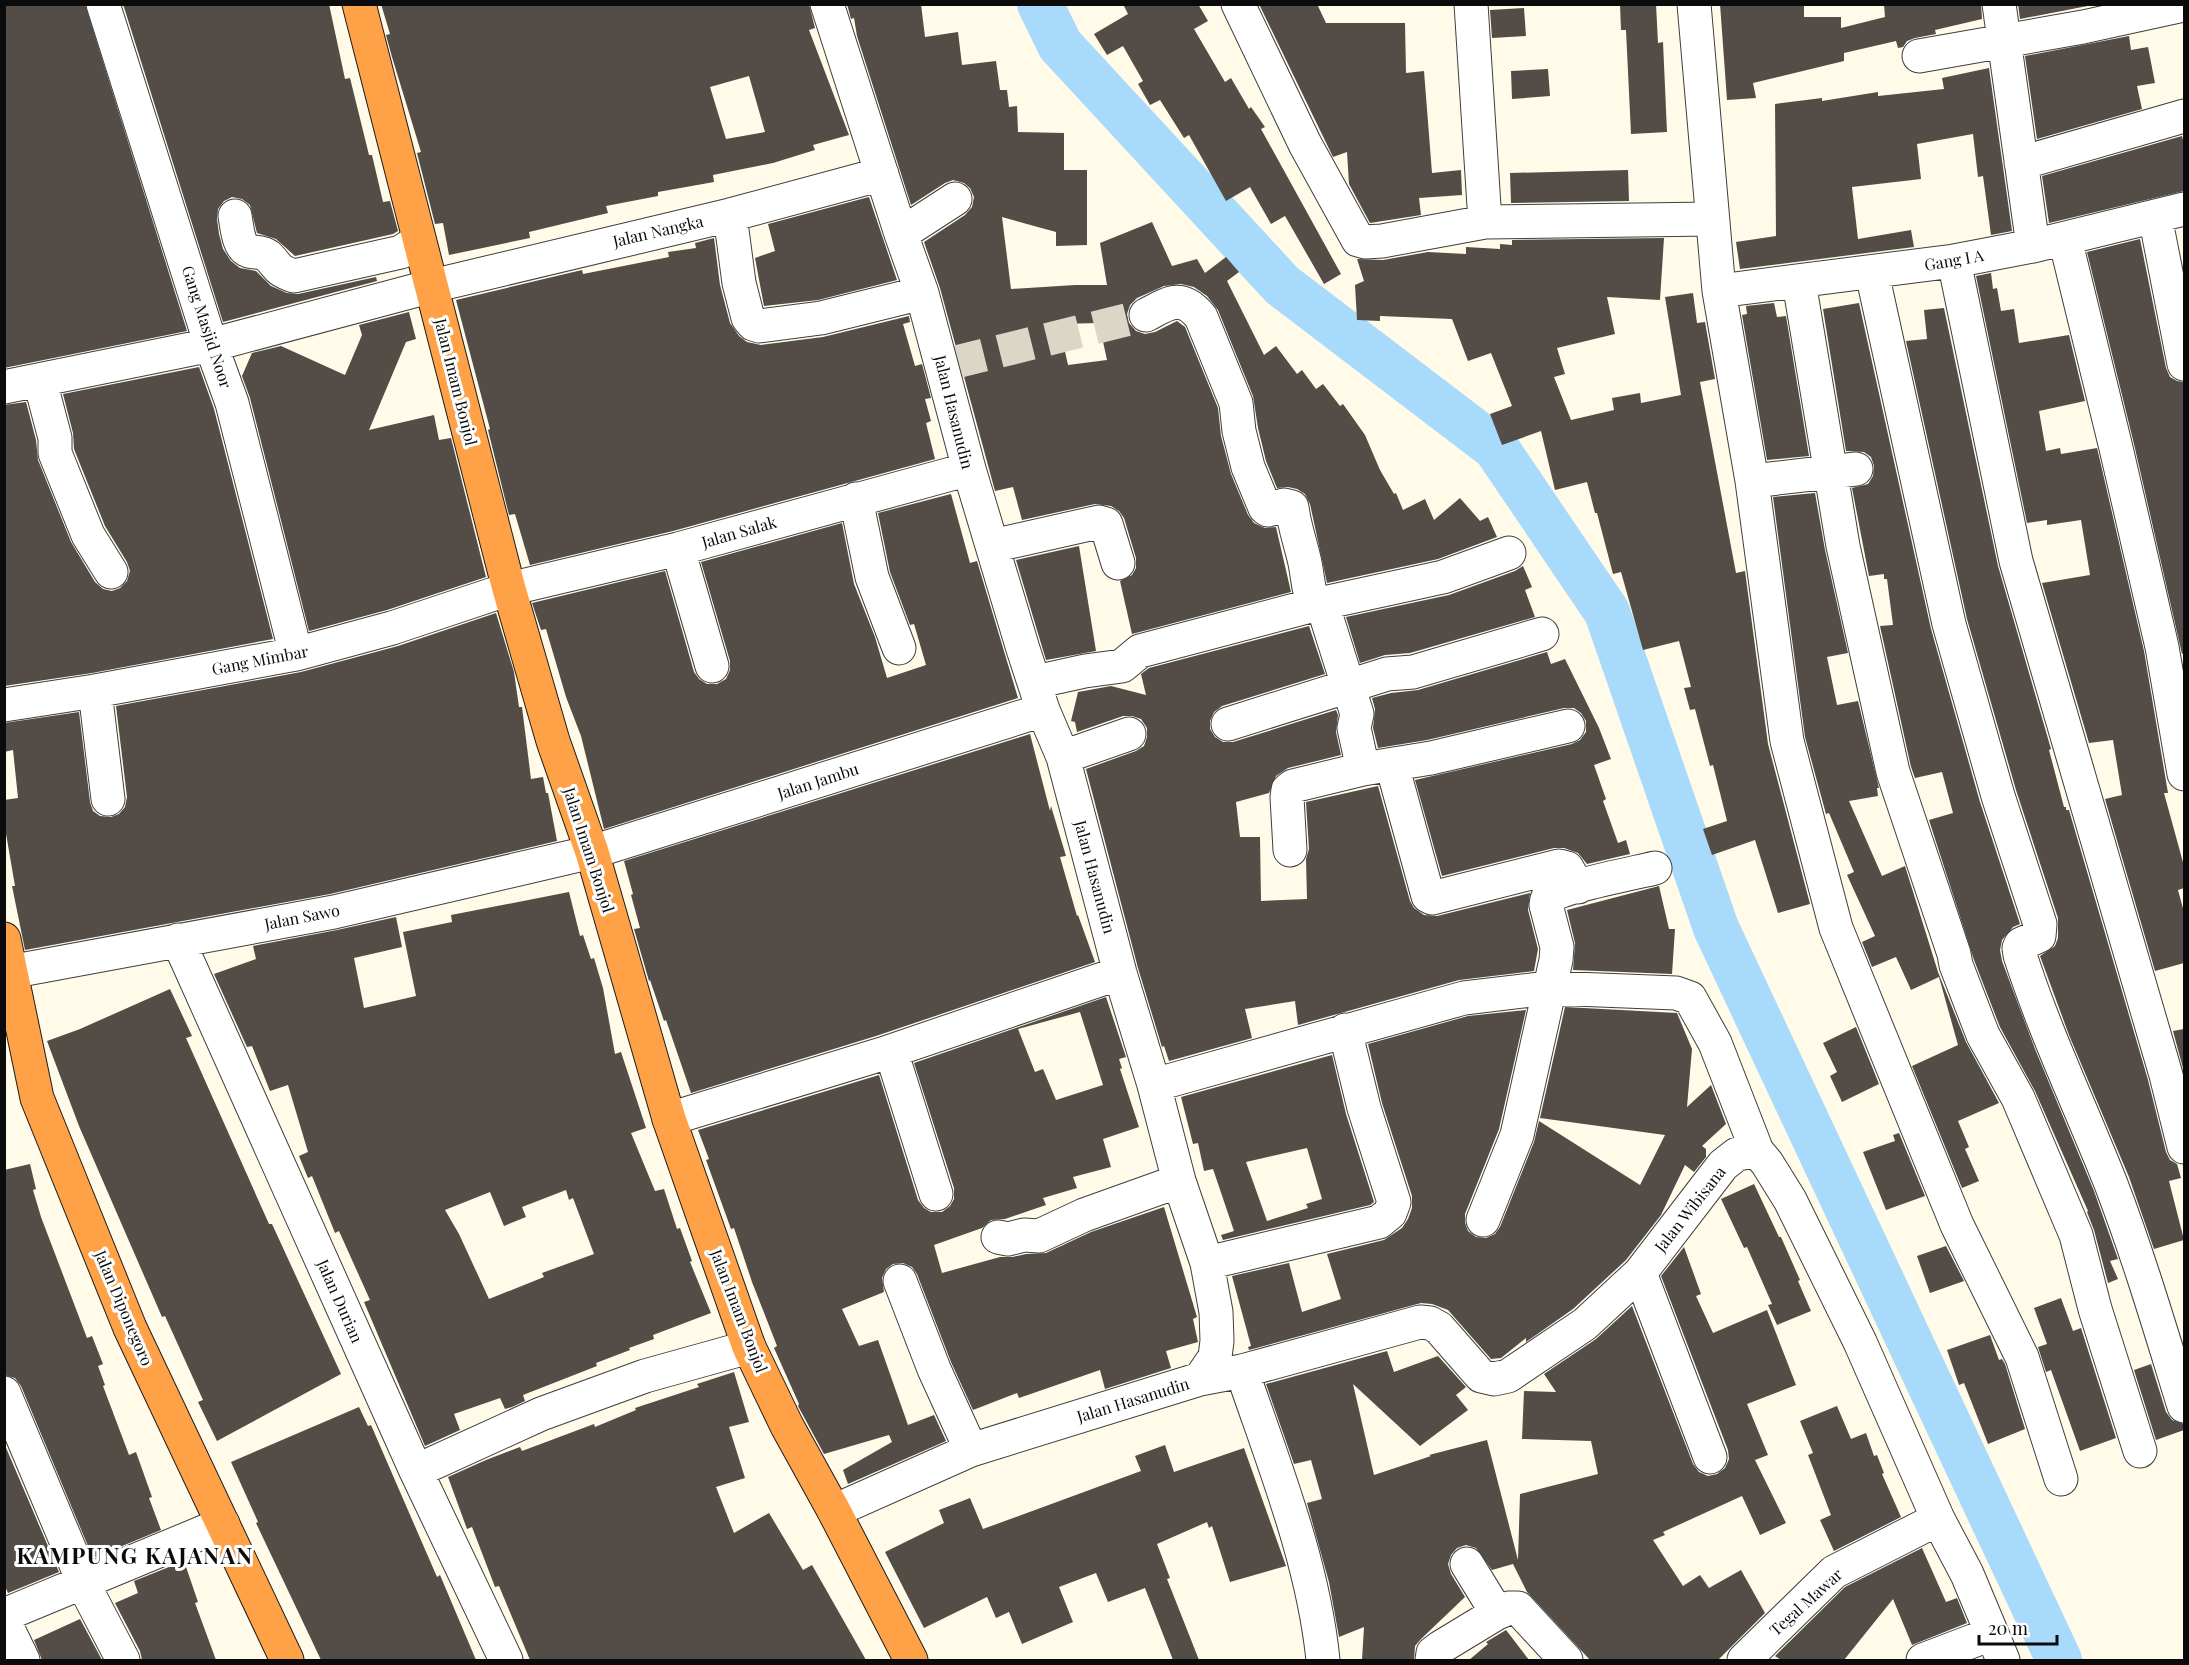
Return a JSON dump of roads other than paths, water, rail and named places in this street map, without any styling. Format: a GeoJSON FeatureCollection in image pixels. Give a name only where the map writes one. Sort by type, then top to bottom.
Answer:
{"type":"FeatureCollection","features":[{"type":"Feature","properties":{"kind":"highway","name":"Jalan Imam Bonjol"},"geometry":{"type":"LineString","coordinates":[[359,4],[509,589],[553,741],[592,852],[669,1119],[749,1347],[787,1426],[834,1510],[911,1660]]}},
{"type":"Feature","properties":{"kind":"highway","name":"Jalan Diponegoro"},"geometry":{"type":"LineString","coordinates":[[4,939],[7,973],[37,1098],[130,1328],[287,1660]]}},
{"type":"Feature","properties":{"kind":"street","name":"Gang Masjid Noor"},"geometry":{"type":"LineString","coordinates":[[103,4],[211,345],[232,403],[296,654]]}},
{"type":"Feature","properties":{"kind":"street","name":"Jalan Hasanudin"},"geometry":{"type":"LineString","coordinates":[[828,4],[901,234],[947,364],[969,469],[1023,648],[1063,758],[1120,973],[1154,1085],[1179,1181],[1207,1263],[1216,1312],[1217,1341],[1215,1357],[1200,1379],[971,1450],[834,1510]]}},
{"type":"Feature","properties":{"kind":"street"},"geometry":{"type":"LineString","coordinates":[[1239,4],[1305,144],[1358,240],[1382,241],[1485,222],[1712,219]]}},
{"type":"Feature","properties":{"kind":"street"},"geometry":{"type":"LineString","coordinates":[[1471,4],[1485,222]]}},
{"type":"Feature","properties":{"kind":"street"},"geometry":{"type":"LineString","coordinates":[[1694,4],[1719,291],[1752,481],[1787,741],[1836,928],[1957,1225],[2022,1357],[2061,1479]]}},
{"type":"Feature","properties":{"kind":"street"},"geometry":{"type":"LineString","coordinates":[[1999,4],[2033,246]]}},
{"type":"Feature","properties":{"kind":"street"},"geometry":{"type":"LineString","coordinates":[[1919,56],[2004,42],[2184,5]]}},
{"type":"Feature","properties":{"kind":"street"},"geometry":{"type":"LineString","coordinates":[[2021,163],[2184,116]]}},
{"type":"Feature","properties":{"kind":"street","name":"Jalan Nangka"},"geometry":{"type":"LineString","coordinates":[[4,387],[211,345],[432,286],[730,214],[882,174]]}},
{"type":"Feature","properties":{"kind":"street"},"geometry":{"type":"LineString","coordinates":[[901,234],[955,199]]}},
{"type":"Feature","properties":{"kind":"street"},"geometry":{"type":"LineString","coordinates":[[2170,213],[2184,364]]}},
{"type":"Feature","properties":{"kind":"street","name":"Gang I A"},"geometry":{"type":"LineString","coordinates":[[1719,291],[1954,261],[2033,246],[2170,213]]}},
{"type":"Feature","properties":{"kind":"street"},"geometry":{"type":"LineString","coordinates":[[730,214],[739,283],[748,318],[753,324],[759,326],[821,318],[922,293]]}},
{"type":"Feature","properties":{"kind":"street"},"geometry":{"type":"LineString","coordinates":[[235,216],[245,249],[250,252],[262,252],[278,270],[294,276],[400,252],[419,240]]}},
{"type":"Feature","properties":{"kind":"street"},"geometry":{"type":"LineString","coordinates":[[2065,238],[2162,646],[2184,774]]}},
{"type":"Feature","properties":{"kind":"street"},"geometry":{"type":"LineString","coordinates":[[1954,261],[2016,561],[2166,1075],[2184,1147]]}},
{"type":"Feature","properties":{"kind":"street"},"geometry":{"type":"LineString","coordinates":[[1872,273],[1949,624],[1998,796],[2040,924],[2039,936],[2022,944],[2019,948],[2020,955],[2035,1000],[2112,1187],[2184,1406]]}},
{"type":"Feature","properties":{"kind":"street"},"geometry":{"type":"LineString","coordinates":[[1799,282],[1843,470],[1843,546],[1893,772],[1956,965],[1983,1035],[2018,1098],[2076,1235],[2095,1309],[2140,1451]]}},
{"type":"Feature","properties":{"kind":"street"},"geometry":{"type":"LineString","coordinates":[[1146,315],[1177,301],[1192,306],[1201,316],[1236,403],[1239,431],[1248,467],[1265,508],[1268,510],[1284,505],[1292,507],[1294,526],[1305,563],[1309,591],[1318,604],[1350,687],[1357,714],[1354,728],[1378,767],[1428,896],[1432,898],[1559,866],[1567,868],[1578,887]]}},
{"type":"Feature","properties":{"kind":"street"},"geometry":{"type":"LineString","coordinates":[[40,381],[55,438],[55,453],[88,535],[111,572]]}},
{"type":"Feature","properties":{"kind":"street","name":"Jalan Salak"},"geometry":{"type":"LineString","coordinates":[[509,589],[678,549],[969,469]]}},
{"type":"Feature","properties":{"kind":"street"},"geometry":{"type":"LineString","coordinates":[[1752,481],[1843,470]]}},
{"type":"Feature","properties":{"kind":"street"},"geometry":{"type":"LineString","coordinates":[[856,499],[872,577],[899,648]]}},
{"type":"Feature","properties":{"kind":"street"},"geometry":{"type":"LineString","coordinates":[[992,546],[1090,522],[1099,522],[1106,524],[1118,563]]}},
{"type":"Feature","properties":{"kind":"street"},"geometry":{"type":"LineString","coordinates":[[678,549],[712,666]]}},
{"type":"Feature","properties":{"kind":"street","name":"Jalan Jambu"},"geometry":{"type":"LineString","coordinates":[[592,852],[1039,696],[1085,671],[1122,666],[1140,651],[1318,604],[1443,577],[1509,553]]}},
{"type":"Feature","properties":{"kind":"street","name":"Gang Mimbar"},"geometry":{"type":"LineString","coordinates":[[4,705],[95,691],[296,654],[392,628],[509,589]]}},
{"type":"Feature","properties":{"kind":"street"},"geometry":{"type":"LineString","coordinates":[[1228,724],[1387,674],[1413,672],[1542,634]]}},
{"type":"Feature","properties":{"kind":"street"},"geometry":{"type":"LineString","coordinates":[[95,691],[108,800]]}},
{"type":"Feature","properties":{"kind":"street"},"geometry":{"type":"LineString","coordinates":[[1290,850],[1288,790],[1293,786],[1431,758],[1568,726]]}},
{"type":"Feature","properties":{"kind":"street"},"geometry":{"type":"LineString","coordinates":[[1063,758],[1129,734]]}},
{"type":"Feature","properties":{"kind":"street","name":"Jalan Sawo"},"geometry":{"type":"LineString","coordinates":[[7,973],[333,912],[592,852]]}},
{"type":"Feature","properties":{"kind":"street"},"geometry":{"type":"LineString","coordinates":[[1484,1220],[1517,1135],[1549,988],[1557,947],[1546,905],[1547,899],[1553,894],[1655,868]]}},
{"type":"Feature","properties":{"kind":"street","name":"Jalan Durian"},"geometry":{"type":"LineString","coordinates":[[177,940],[416,1471],[506,1660]]}},
{"type":"Feature","properties":{"kind":"street"},"geometry":{"type":"LineString","coordinates":[[669,1119],[891,1051],[1120,973]]}},
{"type":"Feature","properties":{"kind":"street"},"geometry":{"type":"LineString","coordinates":[[1154,1085],[1464,998],[1549,988],[1665,992],[1690,998],[1715,1043],[1757,1151],[1767,1162],[1790,1200],[1860,1342],[1938,1519],[1967,1574],[1997,1647],[1923,1660]]}},
{"type":"Feature","properties":{"kind":"street"},"geometry":{"type":"LineString","coordinates":[[1207,1263],[1379,1222],[1390,1213],[1394,1202],[1364,1108],[1346,1030]]}},
{"type":"Feature","properties":{"kind":"street"},"geometry":{"type":"LineString","coordinates":[[891,1051],[936,1194]]}},
{"type":"Feature","properties":{"kind":"street","name":"Jalan Wibisana"},"geometry":{"type":"LineString","coordinates":[[1200,1379],[1242,1371],[1420,1322],[1430,1323],[1439,1328],[1481,1376],[1494,1379],[1508,1376],[1585,1324],[1640,1273],[1723,1165],[1737,1154],[1757,1151]]}},
{"type":"Feature","properties":{"kind":"street"},"geometry":{"type":"LineString","coordinates":[[998,1237],[1008,1239],[1024,1235],[1039,1236],[1084,1215],[1179,1181]]}},
{"type":"Feature","properties":{"kind":"street"},"geometry":{"type":"LineString","coordinates":[[1640,1273],[1710,1456]]}},
{"type":"Feature","properties":{"kind":"street"},"geometry":{"type":"LineString","coordinates":[[900,1281],[934,1369],[971,1450]]}},
{"type":"Feature","properties":{"kind":"street"},"geometry":{"type":"LineString","coordinates":[[416,1471],[541,1414],[645,1376],[749,1347]]}},
{"type":"Feature","properties":{"kind":"street"},"geometry":{"type":"LineString","coordinates":[[1242,1371],[1295,1529],[1320,1624],[1323,1660]]}},
{"type":"Feature","properties":{"kind":"street"},"geometry":{"type":"LineString","coordinates":[[4,1393],[84,1583],[123,1660]]}},
{"type":"Feature","properties":{"kind":"street","name":"Tegal Mawar"},"geometry":{"type":"LineString","coordinates":[[1744,1660],[1834,1572],[1938,1519]]}},
{"type":"Feature","properties":{"kind":"street"},"geometry":{"type":"LineString","coordinates":[[4,1615],[223,1524]]}},
{"type":"Feature","properties":{"kind":"street"},"geometry":{"type":"LineString","coordinates":[[1467,1564],[1497,1612]]}},
{"type":"Feature","properties":{"kind":"street"},"geometry":{"type":"LineString","coordinates":[[1432,1660],[1433,1653],[1441,1647],[1497,1612],[1518,1608],[1566,1660]]}},
{"type":"Feature","properties":{"kind":"street"},"geometry":{"type":"LineString","coordinates":[[4,1621],[23,1660]]}},
{"type":"Feature","properties":{"kind":"waterway"},"geometry":{"type":"LineString","coordinates":[[1040,4],[1060,45],[1282,285],[1496,448],[1607,612],[1716,928],[2059,1660]]}},
{"type":"Feature","properties":{"kind":"tunnel"},"geometry":{"type":"LineString","coordinates":[[952,363],[1146,315]]}},
{"type":"Feature","properties":{"kind":"district","name":"KAMPUNG KAJANAN"},"geometry":{"type":"Point","coordinates":[135,1556]}}]}
